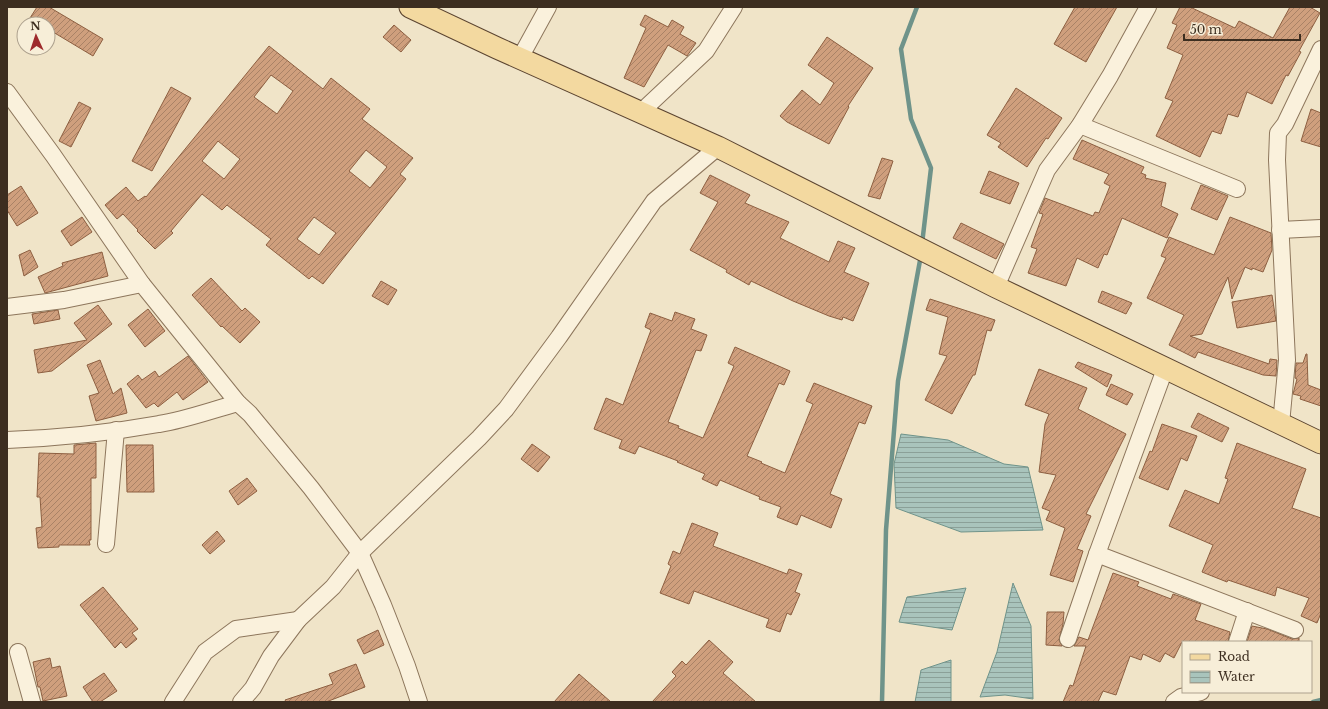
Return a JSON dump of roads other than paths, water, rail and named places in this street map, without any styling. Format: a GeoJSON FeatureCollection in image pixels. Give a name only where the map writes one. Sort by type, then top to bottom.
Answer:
{"type":"FeatureCollection","features":[{"type":"Feature","properties":{"kind":"main road"},"geometry":{"type":"LineString","coordinates":[[410,7],[718,147],[996,287],[1321,443]]}},
{"type":"Feature","properties":{"kind":"street"},"geometry":{"type":"LineString","coordinates":[[520,58],[548,7]]}},
{"type":"Feature","properties":{"kind":"street"},"geometry":{"type":"LineString","coordinates":[[640,112],[706,51],[734,7]]}},
{"type":"Feature","properties":{"kind":"street"},"geometry":{"type":"LineString","coordinates":[[996,287],[1047,170],[1080,125],[1110,76],[1148,7]]}},
{"type":"Feature","properties":{"kind":"street"},"geometry":{"type":"LineString","coordinates":[[1281,424],[1287,360],[1277,160],[1278,133],[1285,124],[1321,49]]}},
{"type":"Feature","properties":{"kind":"street"},"geometry":{"type":"LineString","coordinates":[[7,92],[53,155],[142,284],[238,403],[250,414],[311,488],[360,553],[407,666],[419,702]]}},
{"type":"Feature","properties":{"kind":"street"},"geometry":{"type":"LineString","coordinates":[[1080,125],[1237,189]]}},
{"type":"Feature","properties":{"kind":"street"},"geometry":{"type":"LineString","coordinates":[[241,702],[253,688],[271,656],[298,620],[333,587],[360,553],[479,438],[506,409],[559,337],[654,201],[718,147]]}},
{"type":"Feature","properties":{"kind":"street"},"geometry":{"type":"LineString","coordinates":[[1280,230],[1321,228]]}},
{"type":"Feature","properties":{"kind":"street"},"geometry":{"type":"LineString","coordinates":[[7,307],[64,300],[142,284]]}},
{"type":"Feature","properties":{"kind":"street"},"geometry":{"type":"LineString","coordinates":[[1068,639],[1097,554],[1165,369]]}},
{"type":"Feature","properties":{"kind":"street"},"geometry":{"type":"LineString","coordinates":[[7,440],[34,439],[160,424],[238,403]]}},
{"type":"Feature","properties":{"kind":"street"},"geometry":{"type":"LineString","coordinates":[[106,544],[116,430]]}},
{"type":"Feature","properties":{"kind":"street"},"geometry":{"type":"LineString","coordinates":[[1097,554],[1295,630]]}},
{"type":"Feature","properties":{"kind":"street"},"geometry":{"type":"LineString","coordinates":[[1237,641],[1247,611]]}},
{"type":"Feature","properties":{"kind":"street"},"geometry":{"type":"LineString","coordinates":[[173,702],[205,652],[236,630],[298,620]]}},
{"type":"Feature","properties":{"kind":"street"},"geometry":{"type":"LineString","coordinates":[[18,652],[32,702]]}},
{"type":"Feature","properties":{"kind":"street"},"geometry":{"type":"LineString","coordinates":[[1174,702],[1181,697],[1197,693]]}},
{"type":"Feature","properties":{"kind":"water"},"geometry":{"type":"Polygon","coordinates":[[[901,434],[948,440],[1004,464],[1028,467],[1043,530],[961,532],[896,508],[894,464],[901,434]]]}},
{"type":"Feature","properties":{"kind":"water"},"geometry":{"type":"Polygon","coordinates":[[[1013,583],[1031,626],[1033,699],[1005,695],[980,697],[997,652],[1013,583]]]}},
{"type":"Feature","properties":{"kind":"water"},"geometry":{"type":"Polygon","coordinates":[[[966,588],[952,630],[899,622],[907,597],[966,588]]]}},
{"type":"Feature","properties":{"kind":"water"},"geometry":{"type":"Polygon","coordinates":[[[951,660],[951,702],[915,702],[921,670],[951,660]]]}},
{"type":"Feature","properties":{"kind":"waterway"},"geometry":{"type":"LineString","coordinates":[[917,7],[901,49],[911,119],[931,168],[922,244]]}},
{"type":"Feature","properties":{"kind":"waterway"},"geometry":{"type":"LineString","coordinates":[[882,702],[886,530],[898,381],[921,255]]}},
{"type":"Feature","properties":{"kind":"waterway"},"geometry":{"type":"LineString","coordinates":[[1313,702],[1321,700]]}}]}
